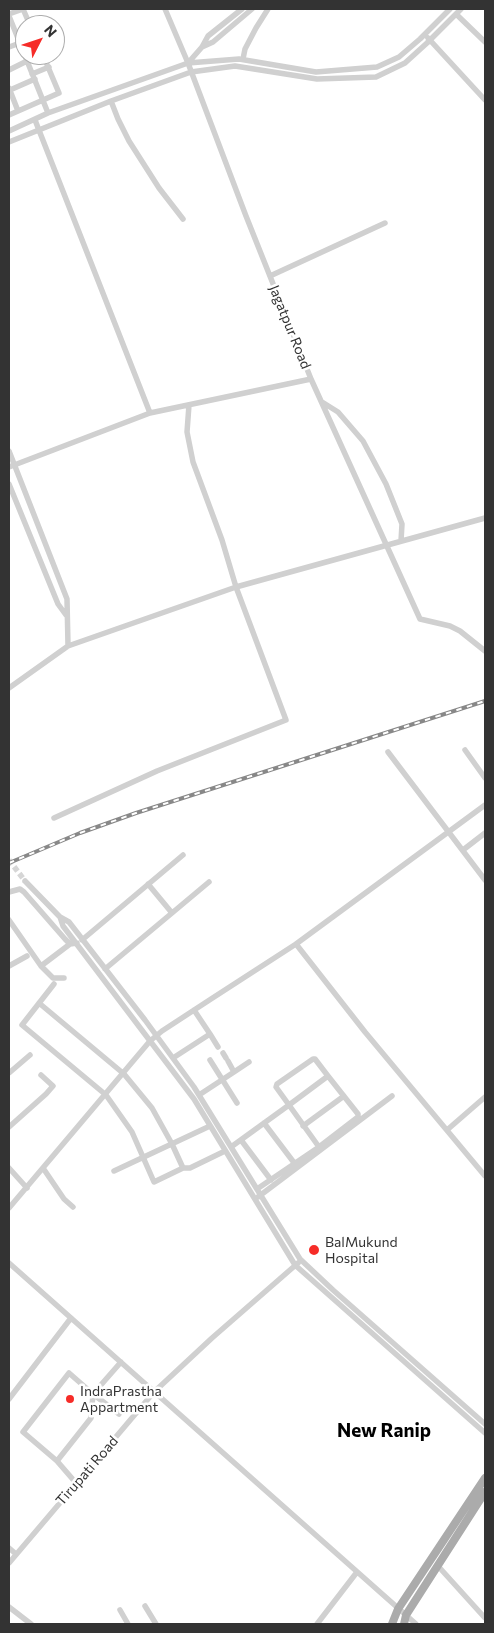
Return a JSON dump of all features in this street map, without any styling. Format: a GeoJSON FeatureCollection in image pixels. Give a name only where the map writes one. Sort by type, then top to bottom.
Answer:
{"type":"FeatureCollection","features":[{"type":"Feature","properties":{"kind":"main road"},"geometry":{"type":"LineString","coordinates":[[392,1624],[398,1609],[485,1478]]}},
{"type":"Feature","properties":{"kind":"main road"},"geometry":{"type":"LineString","coordinates":[[404,1624],[406,1615],[485,1492]]}},
{"type":"Feature","properties":{"kind":"street"},"geometry":{"type":"LineString","coordinates":[[15,30],[9,15],[23,9]]}},
{"type":"Feature","properties":{"kind":"street","name":"Jagatpur Road"},"geometry":{"type":"LineString","coordinates":[[12,466],[150,413],[312,379],[165,9]]}},
{"type":"Feature","properties":{"kind":"street"},"geometry":{"type":"LineString","coordinates":[[188,63],[202,47],[208,36],[242,9]]}},
{"type":"Feature","properties":{"kind":"street"},"geometry":{"type":"LineString","coordinates":[[202,47],[214,42],[252,9]]}},
{"type":"Feature","properties":{"kind":"street"},"geometry":{"type":"LineString","coordinates":[[243,59],[252,35],[268,9]]}},
{"type":"Feature","properties":{"kind":"street"},"geometry":{"type":"LineString","coordinates":[[9,131],[48,114],[188,63],[243,59],[316,72],[378,66],[399,57],[450,9]]}},
{"type":"Feature","properties":{"kind":"street"},"geometry":{"type":"LineString","coordinates":[[9,142],[111,100],[191,72],[235,66],[317,80],[376,77],[405,63],[458,11],[485,42]]}},
{"type":"Feature","properties":{"kind":"street"},"geometry":{"type":"LineString","coordinates":[[425,34],[485,100]]}},
{"type":"Feature","properties":{"kind":"street"},"geometry":{"type":"LineString","coordinates":[[28,65],[48,114]]}},
{"type":"Feature","properties":{"kind":"street"},"geometry":{"type":"LineString","coordinates":[[9,115],[58,94],[59,92],[48,65]]}},
{"type":"Feature","properties":{"kind":"street"},"geometry":{"type":"LineString","coordinates":[[18,110],[9,89],[49,68]]}},
{"type":"Feature","properties":{"kind":"street"},"geometry":{"type":"LineString","coordinates":[[111,100],[129,141],[159,188],[183,219]]}},
{"type":"Feature","properties":{"kind":"street"},"geometry":{"type":"LineString","coordinates":[[35,120],[150,413]]}},
{"type":"Feature","properties":{"kind":"street"},"geometry":{"type":"LineString","coordinates":[[270,276],[385,223]]}},
{"type":"Feature","properties":{"kind":"street"},"geometry":{"type":"LineString","coordinates":[[312,379],[420,618],[450,626],[485,651]]}},
{"type":"Feature","properties":{"kind":"street"},"geometry":{"type":"LineString","coordinates":[[322,402],[338,412],[362,441],[386,484],[402,524],[401,541]]}},
{"type":"Feature","properties":{"kind":"street"},"geometry":{"type":"LineString","coordinates":[[54,818],[157,771],[286,720],[236,587],[222,540],[193,462],[187,432],[189,405]]}},
{"type":"Feature","properties":{"kind":"street"},"geometry":{"type":"LineString","coordinates":[[9,451],[12,466],[67,599],[68,646]]}},
{"type":"Feature","properties":{"kind":"street"},"geometry":{"type":"LineString","coordinates":[[9,484],[58,604],[66,614]]}},
{"type":"Feature","properties":{"kind":"street"},"geometry":{"type":"LineString","coordinates":[[9,688],[68,646],[236,587],[485,518]]}},
{"type":"Feature","properties":{"kind":"street"},"geometry":{"type":"LineString","coordinates":[[39,557],[49,554]]}},
{"type":"Feature","properties":{"kind":"street"},"geometry":{"type":"LineString","coordinates":[[465,750],[485,778]]}},
{"type":"Feature","properties":{"kind":"street"},"geometry":{"type":"LineString","coordinates":[[388,752],[484,875]]}},
{"type":"Feature","properties":{"kind":"street"},"geometry":{"type":"LineString","coordinates":[[9,1208],[150,1041],[296,944],[485,805]]}},
{"type":"Feature","properties":{"kind":"street"},"geometry":{"type":"LineString","coordinates":[[463,850],[485,833]]}},
{"type":"Feature","properties":{"kind":"street"},"geometry":{"type":"LineString","coordinates":[[41,966],[70,944],[80,941],[183,855]]}},
{"type":"Feature","properties":{"kind":"street"},"geometry":{"type":"LineString","coordinates":[[25,881],[60,917],[63,926],[80,941],[105,969],[157,1036],[199,1095],[301,1260],[485,1424]]}},
{"type":"Feature","properties":{"kind":"street"},"geometry":{"type":"LineString","coordinates":[[105,969],[209,882]]}},
{"type":"Feature","properties":{"kind":"street"},"geometry":{"type":"LineString","coordinates":[[148,884],[172,913]]}},
{"type":"Feature","properties":{"kind":"street"},"geometry":{"type":"LineString","coordinates":[[9,892],[20,889],[24,892],[70,944]]}},
{"type":"Feature","properties":{"kind":"street"},"geometry":{"type":"LineString","coordinates":[[9,920],[41,966],[53,978],[64,978]]}},
{"type":"Feature","properties":{"kind":"street"},"geometry":{"type":"LineString","coordinates":[[80,941],[150,1041],[194,1099],[295,1265],[485,1433]]}},
{"type":"Feature","properties":{"kind":"street"},"geometry":{"type":"LineString","coordinates":[[296,944],[485,1176]]}},
{"type":"Feature","properties":{"kind":"street"},"geometry":{"type":"LineString","coordinates":[[9,966],[27,956]]}},
{"type":"Feature","properties":{"kind":"street"},"geometry":{"type":"LineString","coordinates":[[54,984],[22,1025],[106,1095],[132,1132],[154,1182],[183,1168],[190,1168],[225,1151]]}},
{"type":"Feature","properties":{"kind":"street"},"geometry":{"type":"LineString","coordinates":[[39,1003],[124,1074],[152,1108],[183,1168]]}},
{"type":"Feature","properties":{"kind":"street"},"geometry":{"type":"LineString","coordinates":[[194,1010],[218,1047]]}},
{"type":"Feature","properties":{"kind":"street"},"geometry":{"type":"LineString","coordinates":[[173,1058],[210,1034]]}},
{"type":"Feature","properties":{"kind":"street"},"geometry":{"type":"LineString","coordinates":[[9,1073],[30,1056]]}},
{"type":"Feature","properties":{"kind":"street"},"geometry":{"type":"LineString","coordinates":[[226,1057],[234,1072]]}},
{"type":"Feature","properties":{"kind":"street"},"geometry":{"type":"LineString","coordinates":[[255,1200],[259,1192],[270,1180],[295,1164],[318,1147],[358,1116],[314,1058],[277,1084],[276,1087],[318,1147]]}},
{"type":"Feature","properties":{"kind":"street"},"geometry":{"type":"LineString","coordinates":[[210,1060],[238,1103]]}},
{"type":"Feature","properties":{"kind":"street"},"geometry":{"type":"LineString","coordinates":[[199,1095],[249,1062]]}},
{"type":"Feature","properties":{"kind":"street"},"geometry":{"type":"LineString","coordinates":[[9,1127],[53,1086],[42,1075]]}},
{"type":"Feature","properties":{"kind":"street"},"geometry":{"type":"LineString","coordinates":[[231,1147],[328,1076]]}},
{"type":"Feature","properties":{"kind":"street"},"geometry":{"type":"LineString","coordinates":[[303,1126],[344,1096]]}},
{"type":"Feature","properties":{"kind":"street"},"geometry":{"type":"LineString","coordinates":[[259,1192],[392,1096]]}},
{"type":"Feature","properties":{"kind":"street"},"geometry":{"type":"LineString","coordinates":[[447,1130],[485,1097]]}},
{"type":"Feature","properties":{"kind":"street"},"geometry":{"type":"LineString","coordinates":[[264,1123],[295,1164]]}},
{"type":"Feature","properties":{"kind":"street"},"geometry":{"type":"LineString","coordinates":[[114,1172],[210,1126]]}},
{"type":"Feature","properties":{"kind":"street"},"geometry":{"type":"LineString","coordinates":[[241,1140],[270,1180]]}},
{"type":"Feature","properties":{"kind":"street"},"geometry":{"type":"LineString","coordinates":[[9,1168],[27,1188]]}},
{"type":"Feature","properties":{"kind":"street"},"geometry":{"type":"LineString","coordinates":[[43,1168],[64,1199],[73,1207]]}},
{"type":"Feature","properties":{"kind":"street","name":"Tirupati Road"},"geometry":{"type":"LineString","coordinates":[[9,1563],[154,1392],[301,1260]]}},
{"type":"Feature","properties":{"kind":"street"},"geometry":{"type":"LineString","coordinates":[[9,1263],[416,1624]]}},
{"type":"Feature","properties":{"kind":"street"},"geometry":{"type":"LineString","coordinates":[[9,1399],[71,1318]]}},
{"type":"Feature","properties":{"kind":"street"},"geometry":{"type":"LineString","coordinates":[[56,1461],[91,1418],[93,1394],[121,1362]]}},
{"type":"Feature","properties":{"kind":"street"},"geometry":{"type":"LineString","coordinates":[[76,1483],[56,1461],[23,1432],[69,1374],[119,1414]]}},
{"type":"Feature","properties":{"kind":"street"},"geometry":{"type":"LineString","coordinates":[[9,1548],[16,1554]]}},
{"type":"Feature","properties":{"kind":"street"},"geometry":{"type":"LineString","coordinates":[[438,1566],[485,1618]]}},
{"type":"Feature","properties":{"kind":"street"},"geometry":{"type":"LineString","coordinates":[[317,1624],[357,1572]]}},
{"type":"Feature","properties":{"kind":"street"},"geometry":{"type":"LineString","coordinates":[[145,1606],[156,1624]]}},
{"type":"Feature","properties":{"kind":"street"},"geometry":{"type":"LineString","coordinates":[[9,1608],[31,1624]]}},
{"type":"Feature","properties":{"kind":"street"},"geometry":{"type":"LineString","coordinates":[[120,1610],[128,1624]]}},
{"type":"Feature","properties":{"kind":"tunnel"},"geometry":{"type":"LineString","coordinates":[[9,860],[25,881]]}},
{"type":"Feature","properties":{"kind":"railway"},"geometry":{"type":"LineString","coordinates":[[9,863],[80,833],[136,813],[485,701]]}},
{"type":"Feature","properties":{"kind":"place","name":"BalMukund Hospital"},"geometry":{"type":"Point","coordinates":[314,1250]}},
{"type":"Feature","properties":{"kind":"place","name":"IndraPrastha Appartment"},"geometry":{"type":"Point","coordinates":[70,1399]}},
{"type":"Feature","properties":{"kind":"district","name":"New Ranip"},"geometry":{"type":"Point","coordinates":[384,1431]}}]}
